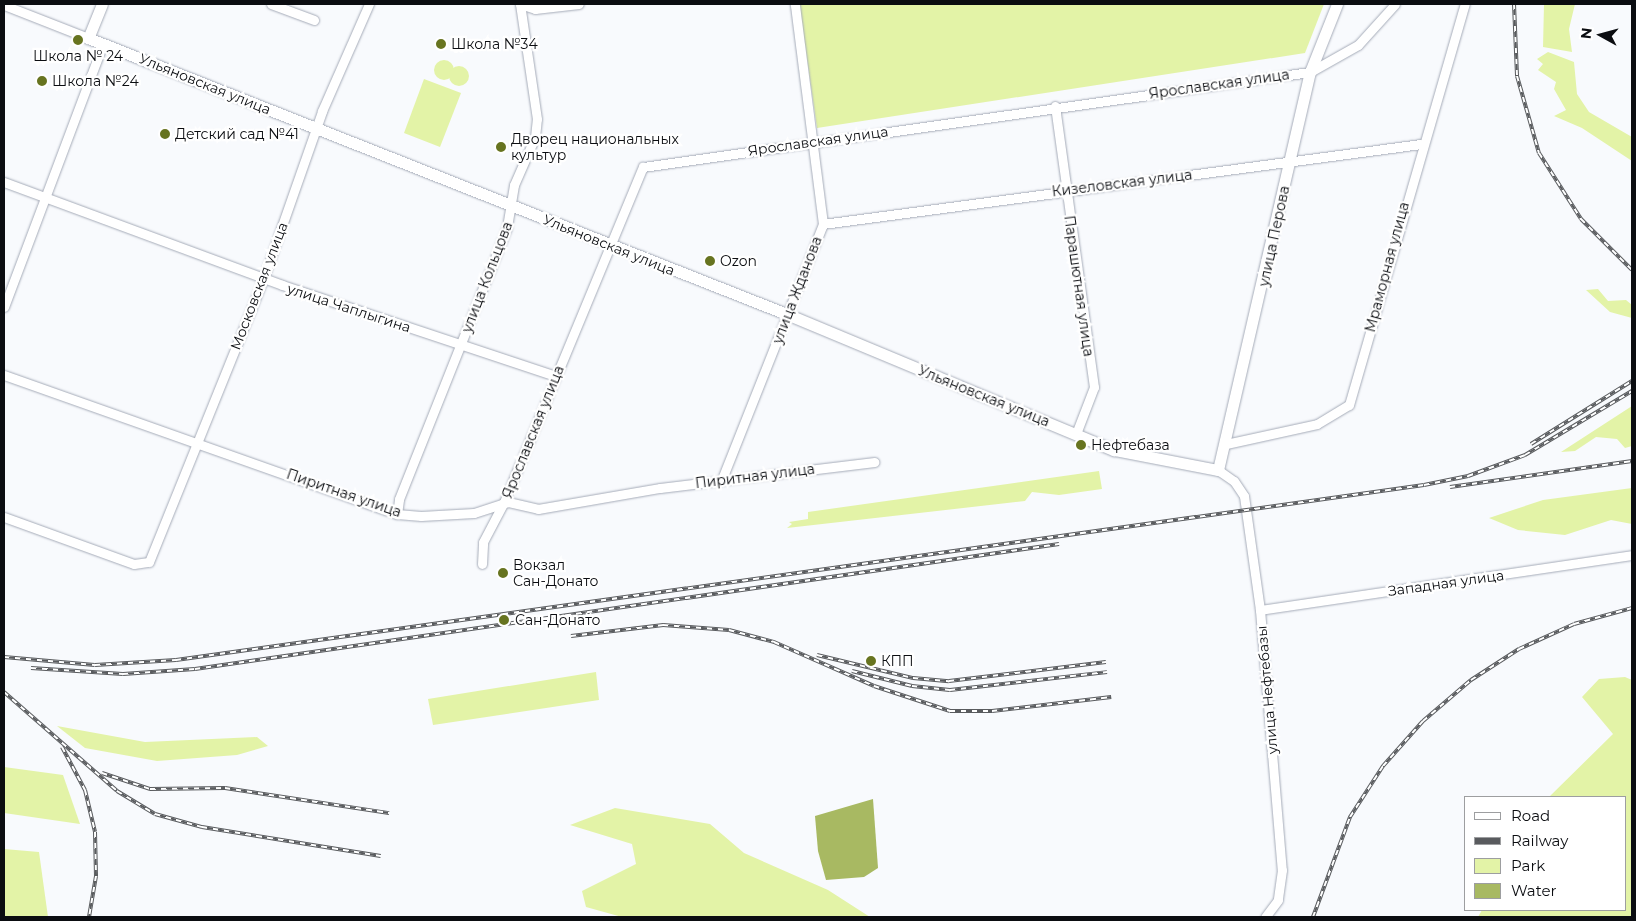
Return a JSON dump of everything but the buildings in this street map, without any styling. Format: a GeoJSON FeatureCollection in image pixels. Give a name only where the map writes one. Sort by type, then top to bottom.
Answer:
{"type":"FeatureCollection","features":[{"type":"Feature","properties":{"kind":"main road"},"geometry":{"type":"LineString","coordinates":[[88,38],[102,4]]}},
{"type":"Feature","properties":{"kind":"main road","name":"улица Перова"},"geometry":{"type":"LineString","coordinates":[[1218,470],[1226,444],[1310,72],[1338,4]]}},
{"type":"Feature","properties":{"kind":"main road","name":"Ульяновская улица"},"geometry":{"type":"LineString","coordinates":[[88,38],[319,131],[789,315],[1136,457],[1218,470]]}},
{"type":"Feature","properties":{"kind":"street"},"geometry":{"type":"LineString","coordinates":[[271,4],[314,20]]}},
{"type":"Feature","properties":{"kind":"street","name":"Московская улица"},"geometry":{"type":"LineString","coordinates":[[4,517],[143,565],[152,557],[264,277],[319,131],[322,111],[369,4]]}},
{"type":"Feature","properties":{"kind":"street"},"geometry":{"type":"LineString","coordinates":[[520,4],[535,9],[579,4]]}},
{"type":"Feature","properties":{"kind":"street","name":"улица Кольцова"},"geometry":{"type":"LineString","coordinates":[[397,514],[399,499],[508,227],[511,206],[537,119],[520,4]]}},
{"type":"Feature","properties":{"kind":"street","name":"улица Жданова"},"geometry":{"type":"LineString","coordinates":[[722,480],[789,315],[823,224],[795,4]]}},
{"type":"Feature","properties":{"kind":"street","name":"Ярославская улица"},"geometry":{"type":"LineString","coordinates":[[482,564],[484,542],[504,502],[643,167],[1055,106],[1310,72],[1358,45],[1395,4]]}},
{"type":"Feature","properties":{"kind":"street","name":"Мраморная улица"},"geometry":{"type":"LineString","coordinates":[[1226,444],[1317,424],[1349,405],[1422,144],[1465,4]]}},
{"type":"Feature","properties":{"kind":"street","name":"Ульяновская улица"},"geometry":{"type":"LineString","coordinates":[[4,5],[88,38]]}},
{"type":"Feature","properties":{"kind":"street"},"geometry":{"type":"LineString","coordinates":[[4,307],[43,196],[103,44]]}},
{"type":"Feature","properties":{"kind":"street","name":"Парашютная улица"},"geometry":{"type":"LineString","coordinates":[[1055,106],[1094,387],[1076,434]]}},
{"type":"Feature","properties":{"kind":"street","name":"Кизеловская улица"},"geometry":{"type":"LineString","coordinates":[[823,224],[1066,190],[1422,144]]}},
{"type":"Feature","properties":{"kind":"street","name":"улица Чаплыгина"},"geometry":{"type":"LineString","coordinates":[[4,182],[460,348],[556,376]]}},
{"type":"Feature","properties":{"kind":"street","name":"Пиритная улица"},"geometry":{"type":"LineString","coordinates":[[4,374],[397,514],[474,513],[504,502],[538,509],[722,480],[874,462]]}},
{"type":"Feature","properties":{"kind":"street","name":"улица Нефтебазы"},"geometry":{"type":"LineString","coordinates":[[1218,470],[1234,481],[1244,496],[1260,610],[1282,880],[1278,900],[1265,917]]}},
{"type":"Feature","properties":{"kind":"street","name":"Западная улица"},"geometry":{"type":"LineString","coordinates":[[1260,610],[1632,555]]}},
{"type":"Feature","properties":{"kind":"green space"},"geometry":{"type":"Polygon","coordinates":[[[799,4],[1324,4],[1305,53],[817,128],[799,4]]]}},
{"type":"Feature","properties":{"kind":"green space"},"geometry":{"type":"Polygon","coordinates":[[[1544,4],[1575,4],[1569,29],[1572,52],[1543,47],[1544,4]]]}},
{"type":"Feature","properties":{"kind":"green space"},"geometry":{"type":"Polygon","coordinates":[[[1548,52],[1574,62],[1577,94],[1589,112],[1632,137],[1632,161],[1582,128],[1554,116],[1566,110],[1554,89],[1556,82],[1538,70],[1543,64],[1537,59],[1548,52]]]}},
{"type":"Feature","properties":{"kind":"green space"},"geometry":{"type":"Polygon","coordinates":[[[444,60],[451,63],[454,70],[451,77],[444,80],[437,77],[434,70],[437,63],[444,60]]]}},
{"type":"Feature","properties":{"kind":"green space"},"geometry":{"type":"Polygon","coordinates":[[[459,66],[466,69],[469,76],[466,83],[459,86],[452,83],[449,76],[452,69],[459,66]]]}},
{"type":"Feature","properties":{"kind":"green space"},"geometry":{"type":"Polygon","coordinates":[[[424,79],[461,93],[440,147],[404,133],[424,79]]]}},
{"type":"Feature","properties":{"kind":"green space"},"geometry":{"type":"Polygon","coordinates":[[[1598,289],[1608,301],[1626,300],[1632,305],[1632,318],[1610,312],[1586,290],[1598,289]]]}},
{"type":"Feature","properties":{"kind":"green space"},"geometry":{"type":"Polygon","coordinates":[[[1632,406],[1632,446],[1625,448],[1617,439],[1596,437],[1575,451],[1561,452],[1632,406]]]}},
{"type":"Feature","properties":{"kind":"green space"},"geometry":{"type":"Polygon","coordinates":[[[1099,471],[1102,489],[1059,495],[1032,492],[1025,501],[787,528],[792,524],[789,522],[808,519],[808,512],[1099,471]]]}},
{"type":"Feature","properties":{"kind":"green space"},"geometry":{"type":"Polygon","coordinates":[[[1632,488],[1632,524],[1611,520],[1565,535],[1518,530],[1489,518],[1543,500],[1632,488]]]}},
{"type":"Feature","properties":{"kind":"green space"},"geometry":{"type":"Polygon","coordinates":[[[596,672],[599,700],[433,725],[428,699],[596,672]]]}},
{"type":"Feature","properties":{"kind":"green space"},"geometry":{"type":"Polygon","coordinates":[[[1625,677],[1632,680],[1632,917],[1478,917],[1481,911],[1626,911],[1626,796],[1550,796],[1613,734],[1582,697],[1599,679],[1625,677]]]}},
{"type":"Feature","properties":{"kind":"green space"},"geometry":{"type":"Polygon","coordinates":[[[57,726],[145,742],[257,737],[268,746],[237,755],[157,761],[85,748],[57,726]]]}},
{"type":"Feature","properties":{"kind":"green space"},"geometry":{"type":"Polygon","coordinates":[[[4,767],[63,775],[80,824],[4,813],[4,767]]]}},
{"type":"Feature","properties":{"kind":"green space"},"geometry":{"type":"Polygon","coordinates":[[[615,808],[710,824],[744,853],[828,890],[870,917],[622,917],[586,907],[582,891],[636,864],[632,844],[570,825],[615,808]]]}},
{"type":"Feature","properties":{"kind":"green space"},"geometry":{"type":"Polygon","coordinates":[[[4,849],[39,852],[48,917],[4,917],[4,849]]]}},
{"type":"Feature","properties":{"kind":"water"},"geometry":{"type":"Polygon","coordinates":[[[873,799],[878,868],[864,877],[826,880],[818,851],[815,816],[873,799]]]}},
{"type":"Feature","properties":{"kind":"railway"},"geometry":{"type":"LineString","coordinates":[[1514,4],[1517,76],[1539,153],[1581,219],[1632,270]]}},
{"type":"Feature","properties":{"kind":"railway"},"geometry":{"type":"LineString","coordinates":[[1531,444],[1632,381]]}},
{"type":"Feature","properties":{"kind":"railway"},"geometry":{"type":"LineString","coordinates":[[4,657],[95,665],[176,660],[1424,485],[1468,476],[1525,455],[1632,391]]}},
{"type":"Feature","properties":{"kind":"railway"},"geometry":{"type":"LineString","coordinates":[[1450,487],[1632,461]]}},
{"type":"Feature","properties":{"kind":"railway"},"geometry":{"type":"LineString","coordinates":[[31,668],[123,674],[195,669],[1059,544]]}},
{"type":"Feature","properties":{"kind":"railway"},"geometry":{"type":"LineString","coordinates":[[1313,917],[1350,817],[1383,766],[1423,721],[1471,680],[1519,649],[1574,624],[1632,608]]}},
{"type":"Feature","properties":{"kind":"railway"},"geometry":{"type":"LineString","coordinates":[[571,636],[663,625],[729,630],[774,642],[874,686],[950,711],[992,711],[1111,697]]}},
{"type":"Feature","properties":{"kind":"railway"},"geometry":{"type":"LineString","coordinates":[[817,655],[913,678],[949,681],[1106,662]]}},
{"type":"Feature","properties":{"kind":"railway"},"geometry":{"type":"LineString","coordinates":[[852,671],[912,686],[950,690],[1107,672]]}},
{"type":"Feature","properties":{"kind":"railway"},"geometry":{"type":"LineString","coordinates":[[4,692],[117,791],[155,814],[202,827],[381,856]]}},
{"type":"Feature","properties":{"kind":"railway"},"geometry":{"type":"LineString","coordinates":[[62,747],[85,790],[95,832],[96,876],[89,917]]}},
{"type":"Feature","properties":{"kind":"railway"},"geometry":{"type":"LineString","coordinates":[[102,773],[150,789],[225,788],[389,813]]}},
{"type":"Feature","properties":{"kind":"place","name":"Школа № 24"},"geometry":{"type":"Point","coordinates":[78,40]}},
{"type":"Feature","properties":{"kind":"place","name":"Школа №34"},"geometry":{"type":"Point","coordinates":[441,44]}},
{"type":"Feature","properties":{"kind":"place","name":"Школа №24"},"geometry":{"type":"Point","coordinates":[42,81]}},
{"type":"Feature","properties":{"kind":"place","name":"Детский сад №41"},"geometry":{"type":"Point","coordinates":[165,134]}},
{"type":"Feature","properties":{"kind":"place","name":"Дворец национальных культур"},"geometry":{"type":"Point","coordinates":[501,147]}},
{"type":"Feature","properties":{"kind":"place","name":"Ozon"},"geometry":{"type":"Point","coordinates":[710,261]}},
{"type":"Feature","properties":{"kind":"place","name":"Нефтебаза"},"geometry":{"type":"Point","coordinates":[1081,445]}},
{"type":"Feature","properties":{"kind":"place","name":"Вокзал Сан-Донато"},"geometry":{"type":"Point","coordinates":[503,573]}},
{"type":"Feature","properties":{"kind":"place","name":"Сан-Донато"},"geometry":{"type":"Point","coordinates":[504,620]}},
{"type":"Feature","properties":{"kind":"place","name":"КПП"},"geometry":{"type":"Point","coordinates":[871,661]}}]}
